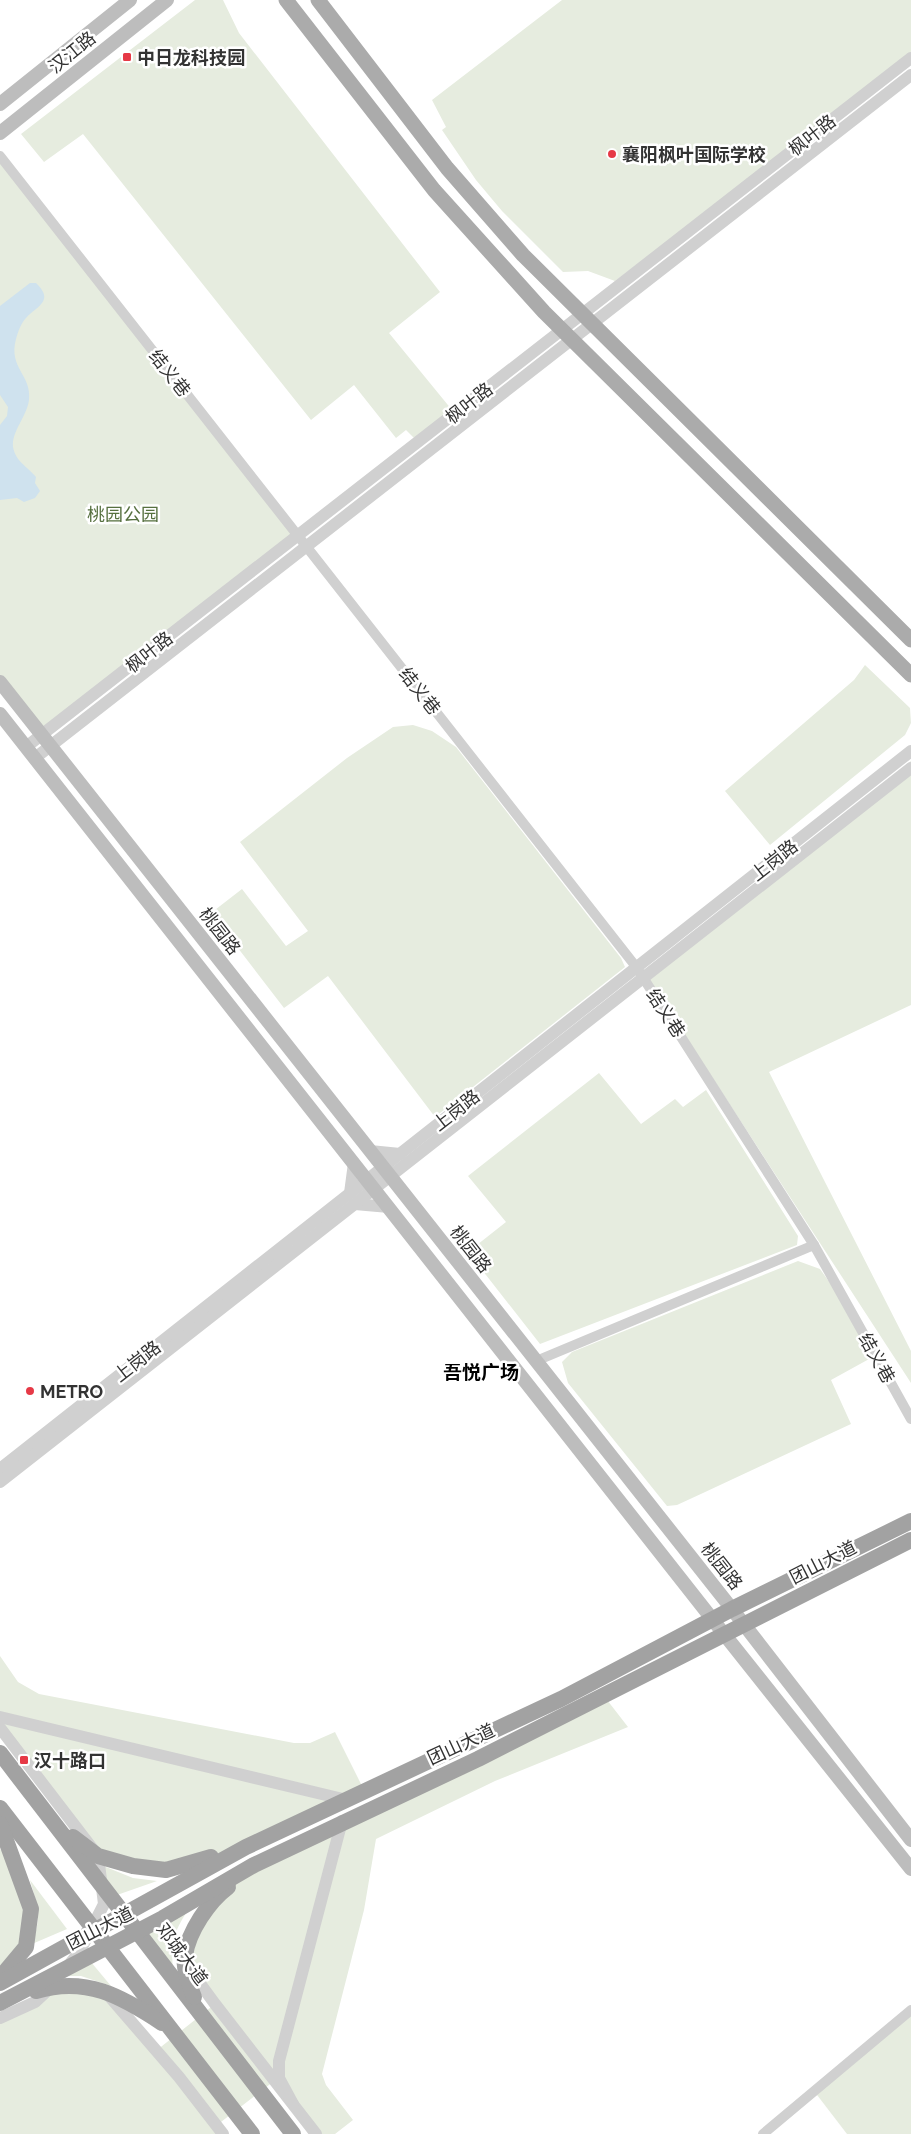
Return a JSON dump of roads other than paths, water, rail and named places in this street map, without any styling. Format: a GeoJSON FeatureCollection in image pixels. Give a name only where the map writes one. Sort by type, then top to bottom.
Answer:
{"type":"FeatureCollection","features":[{"type":"Feature","properties":{"kind":"highway","name":"团山大道"},"geometry":{"type":"LineString","coordinates":[[0,1983],[246,1847],[562,1699],[732,1608],[911,1521]]}},
{"type":"Feature","properties":{"kind":"highway","name":"团山大道"},"geometry":{"type":"LineString","coordinates":[[1,2002],[139,1931],[260,1862],[342,1821],[478,1759],[911,1540]]}},
{"type":"Feature","properties":{"kind":"highway","name":"邓城大道"},"geometry":{"type":"LineString","coordinates":[[0,1753],[139,1931],[293,2134]]}},
{"type":"Feature","properties":{"kind":"highway"},"geometry":{"type":"LineString","coordinates":[[0,1808],[252,2134]]}},
{"type":"Feature","properties":{"kind":"highway"},"geometry":{"type":"LineString","coordinates":[[54,1822],[98,1856],[133,1866],[166,1870],[246,1847]]}},
{"type":"Feature","properties":{"kind":"highway"},"geometry":{"type":"LineString","coordinates":[[0,1824],[31,1908],[26,1947],[0,1978]]}},
{"type":"Feature","properties":{"kind":"highway"},"geometry":{"type":"LineString","coordinates":[[200,2011],[188,1984],[185,1956],[198,1920],[219,1894],[260,1862]]}},
{"type":"Feature","properties":{"kind":"highway"},"geometry":{"type":"LineString","coordinates":[[1,2002],[53,1986],[78,1985],[105,1992],[133,2004],[172,2030]]}},
{"type":"Feature","properties":{"kind":"main road","name":"汉江路"},"geometry":{"type":"LineString","coordinates":[[0,104],[130,0]]}},
{"type":"Feature","properties":{"kind":"main road","name":"汉江路"},"geometry":{"type":"LineString","coordinates":[[0,133],[167,0]]}},
{"type":"Feature","properties":{"kind":"main road"},"geometry":{"type":"LineString","coordinates":[[286,0],[434,190],[568,335],[911,675]]}},
{"type":"Feature","properties":{"kind":"main road"},"geometry":{"type":"LineString","coordinates":[[318,0],[446,168],[524,255],[911,639]]}},
{"type":"Feature","properties":{"kind":"main road","name":"桃园路"},"geometry":{"type":"LineString","coordinates":[[0,682],[732,1608],[911,1840]]}},
{"type":"Feature","properties":{"kind":"main road"},"geometry":{"type":"LineString","coordinates":[[0,714],[911,1869]]}},
{"type":"Feature","properties":{"kind":"street","name":"枫叶路"},"geometry":{"type":"LineString","coordinates":[[30,753],[306,547],[911,58]]}},
{"type":"Feature","properties":{"kind":"street","name":"枫叶路"},"geometry":{"type":"LineString","coordinates":[[589,318],[911,75]]}},
{"type":"Feature","properties":{"kind":"street","name":"结义巷"},"geometry":{"type":"LineString","coordinates":[[0,156],[640,973],[814,1245],[911,1419]]}},
{"type":"Feature","properties":{"kind":"street","name":"枫叶路"},"geometry":{"type":"LineString","coordinates":[[46,741],[298,536],[568,335]]}},
{"type":"Feature","properties":{"kind":"street"},"geometry":{"type":"LineString","coordinates":[[875,639],[911,684]]}},
{"type":"Feature","properties":{"kind":"street","name":"上岗路"},"geometry":{"type":"LineString","coordinates":[[0,1482],[371,1184],[640,973],[911,751]]}},
{"type":"Feature","properties":{"kind":"street","name":"上岗路"},"geometry":{"type":"LineString","coordinates":[[640,973],[911,768]]}},
{"type":"Feature","properties":{"kind":"street"},"geometry":{"type":"LineString","coordinates":[[370,1151],[404,1159],[403,1193]]}},
{"type":"Feature","properties":{"kind":"street"},"geometry":{"type":"LineString","coordinates":[[354,1163],[353,1199],[389,1207]]}},
{"type":"Feature","properties":{"kind":"street","name":"上岗路"},"geometry":{"type":"LineString","coordinates":[[0,1469],[353,1199]]}},
{"type":"Feature","properties":{"kind":"street"},"geometry":{"type":"LineString","coordinates":[[536,1361],[814,1245]]}},
{"type":"Feature","properties":{"kind":"street"},"geometry":{"type":"LineString","coordinates":[[0,1717],[347,1800]]}},
{"type":"Feature","properties":{"kind":"street"},"geometry":{"type":"LineString","coordinates":[[0,1728],[98,1856],[104,1904],[80,1951],[53,1986],[35,2002],[0,2018]]}},
{"type":"Feature","properties":{"kind":"street"},"geometry":{"type":"LineString","coordinates":[[293,2104],[278,2078],[279,2061],[342,1821]]}},
{"type":"Feature","properties":{"kind":"street"},"geometry":{"type":"LineString","coordinates":[[0,1849],[17,1867]]}},
{"type":"Feature","properties":{"kind":"street"},"geometry":{"type":"LineString","coordinates":[[185,1956],[196,1978],[316,2134]]}},
{"type":"Feature","properties":{"kind":"street"},"geometry":{"type":"LineString","coordinates":[[0,1966],[16,1959]]}},
{"type":"Feature","properties":{"kind":"street"},"geometry":{"type":"LineString","coordinates":[[105,1992],[126,2013],[180,2077],[223,2134]]}},
{"type":"Feature","properties":{"kind":"street"},"geometry":{"type":"LineString","coordinates":[[763,2134],[911,2010]]}},
{"type":"Feature","properties":{"kind":"water"},"geometry":{"type":"Polygon","coordinates":[[[30,283],[36,283],[44,294],[44,299],[24,320],[16,339],[15,357],[27,384],[29,400],[14,436],[13,447],[19,460],[36,477],[35,483],[40,491],[35,498],[24,502],[17,498],[0,500],[0,425],[7,416],[8,407],[0,395],[0,306],[30,283]]]}},
{"type":"Feature","properties":{"kind":"place","name":"中日龙科技园"},"geometry":{"type":"Point","coordinates":[127,57]}},
{"type":"Feature","properties":{"kind":"place","name":"襄阳枫叶国际学校"},"geometry":{"type":"Point","coordinates":[612,154]}},
{"type":"Feature","properties":{"kind":"place","name":"METRO"},"geometry":{"type":"Point","coordinates":[30,1391]}},
{"type":"Feature","properties":{"kind":"place","name":"汉十路口"},"geometry":{"type":"Point","coordinates":[24,1760]}},
{"type":"Feature","properties":{"kind":"district","name":"吾悦广场"},"geometry":{"type":"Point","coordinates":[481,1372]}},
{"type":"Feature","properties":{"kind":"park label","name":"桃园公园"},"geometry":{"type":"Point","coordinates":[123,514]}}]}
